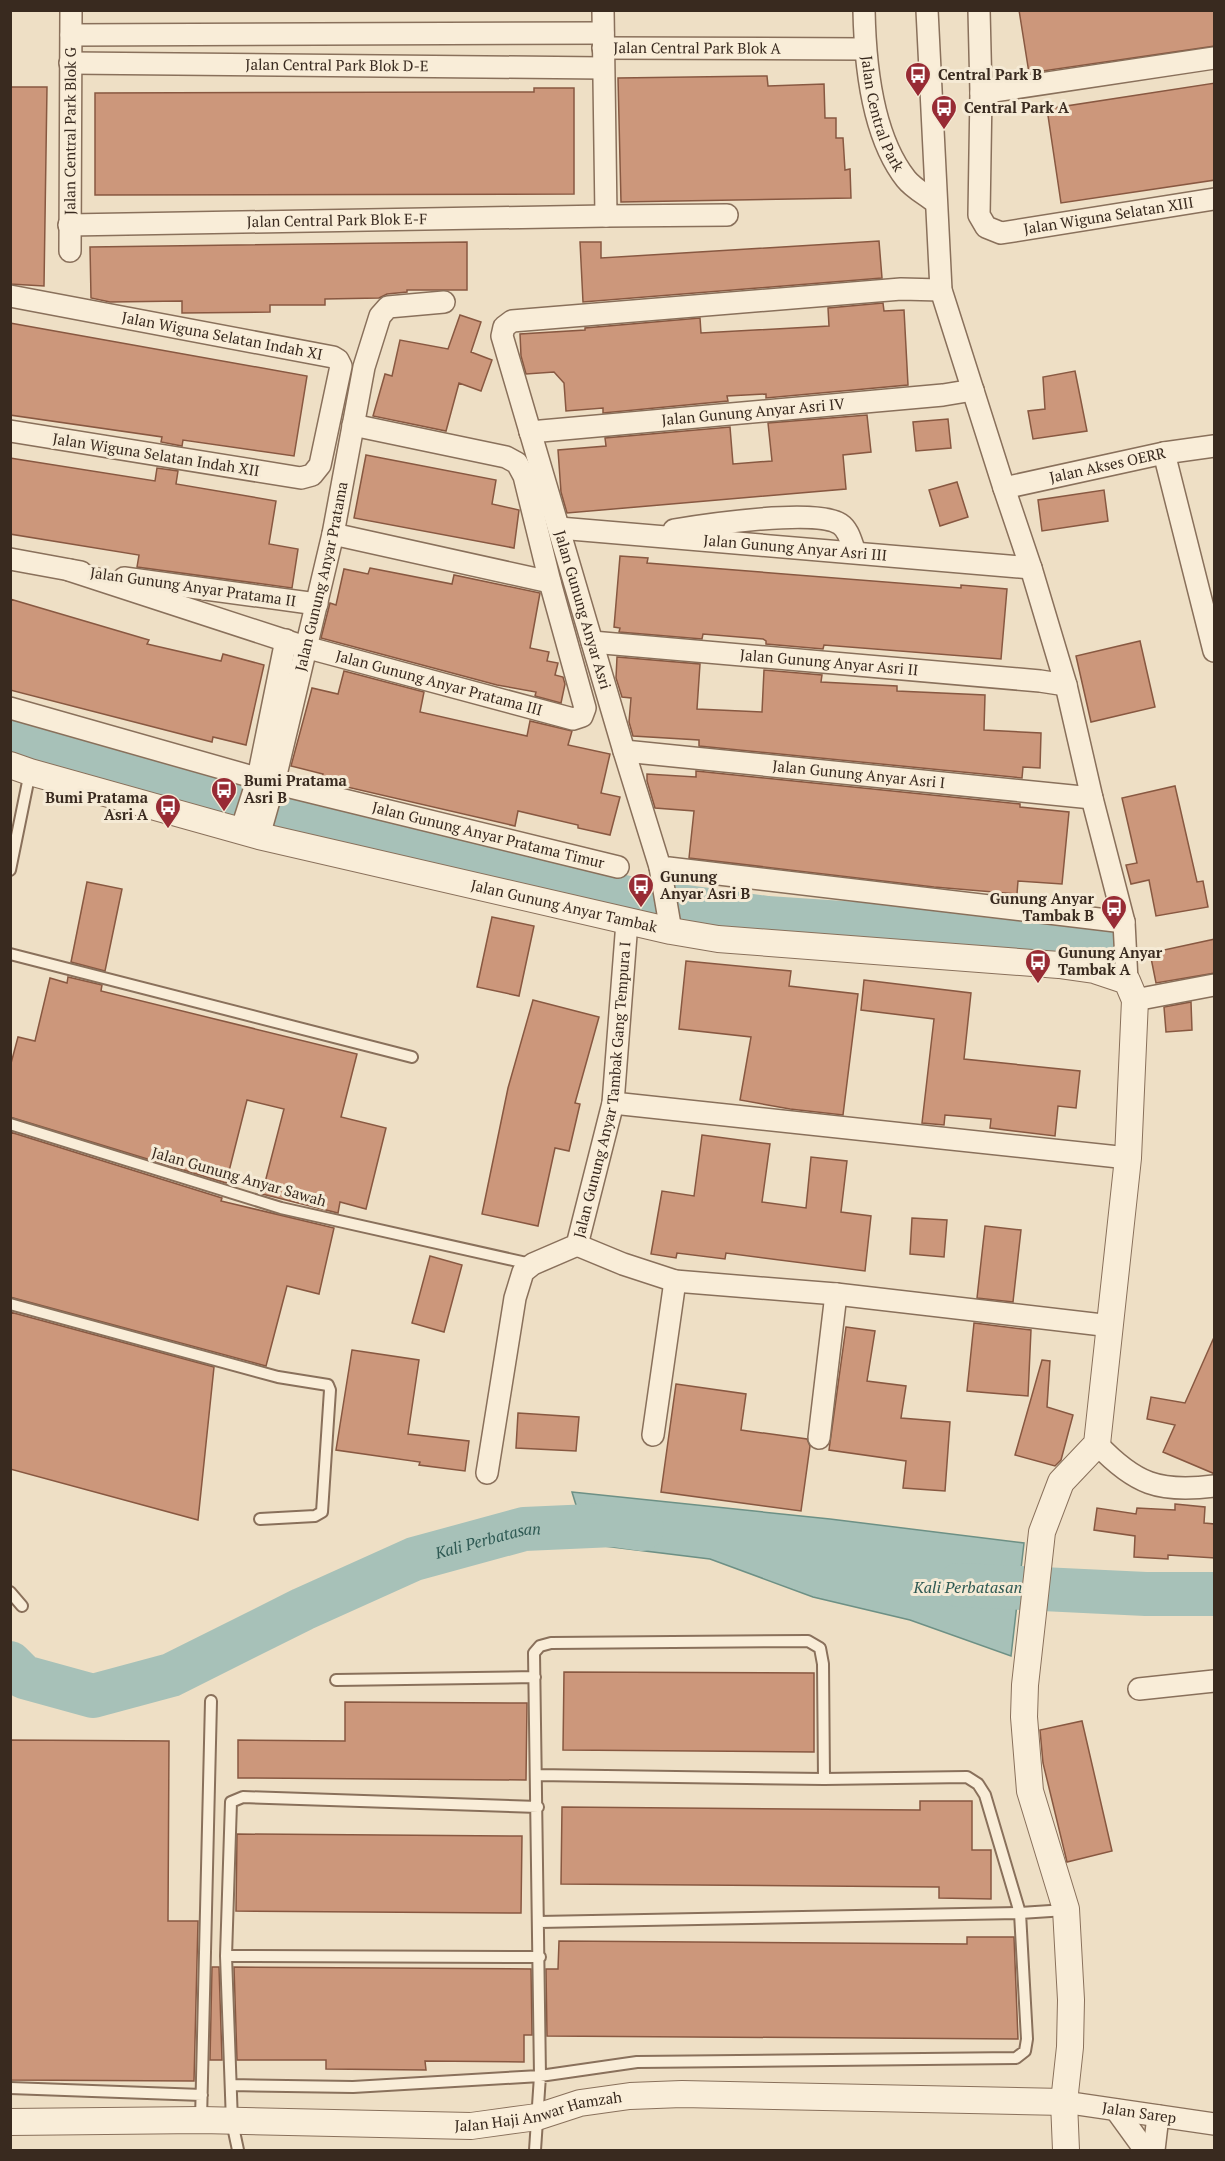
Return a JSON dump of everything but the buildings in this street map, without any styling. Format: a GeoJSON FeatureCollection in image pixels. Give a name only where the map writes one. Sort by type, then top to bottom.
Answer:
{"type":"FeatureCollection","features":[{"type":"Feature","properties":{"kind":"street","name":"Jalan Central Park Blok G"},"geometry":{"type":"LineString","coordinates":[[70,251],[71,10]]}},
{"type":"Feature","properties":{"kind":"street"},"geometry":{"type":"LineString","coordinates":[[603,10],[603,50]]}},
{"type":"Feature","properties":{"kind":"street","name":"Jalan Central Park"},"geometry":{"type":"LineString","coordinates":[[864,10],[865,49],[872,100],[890,152],[907,179],[935,202]]}},
{"type":"Feature","properties":{"kind":"street"},"geometry":{"type":"LineString","coordinates":[[927,10],[941,290],[1031,567],[1066,685],[1124,922],[1131,991],[1128,1158],[1097,1444],[1061,1482],[1042,1532],[1025,1685],[1024,1717],[1030,1791],[1066,1910],[1071,2000],[1070,2047],[1064,2102],[1066,2151]]}},
{"type":"Feature","properties":{"kind":"street"},"geometry":{"type":"LineString","coordinates":[[979,10],[981,93],[1215,58]]}},
{"type":"Feature","properties":{"kind":"street","name":"Jalan Central Park Blok D-E"},"geometry":{"type":"LineString","coordinates":[[71,35],[603,50]]}},
{"type":"Feature","properties":{"kind":"street","name":"Jalan Central Park Blok A"},"geometry":{"type":"LineString","coordinates":[[606,216],[603,50],[865,49]]}},
{"type":"Feature","properties":{"kind":"street","name":"Jalan Central Park Blok D-E"},"geometry":{"type":"LineString","coordinates":[[70,63],[603,50]]}},
{"type":"Feature","properties":{"kind":"street","name":"Jalan Wiguna Selatan XIII"},"geometry":{"type":"LineString","coordinates":[[981,93],[979,215],[986,227],[1001,233],[1215,199]]}},
{"type":"Feature","properties":{"kind":"street"},"geometry":{"type":"LineString","coordinates":[[606,216],[727,215]]}},
{"type":"Feature","properties":{"kind":"street","name":"Jalan Central Park Blok E-F"},"geometry":{"type":"LineString","coordinates":[[69,225],[606,216]]}},
{"type":"Feature","properties":{"kind":"street","name":"Jalan Gunung Anyar Asri"},"geometry":{"type":"LineString","coordinates":[[670,920],[661,872],[502,336],[504,327],[512,321],[901,289],[941,290]]}},
{"type":"Feature","properties":{"kind":"street","name":"Jalan Wiguna Selatan Indah XI"},"geometry":{"type":"LineString","coordinates":[[10,296],[333,357],[338,360],[341,366],[320,465],[312,475],[301,478]]}},
{"type":"Feature","properties":{"kind":"street","name":"Jalan Gunung Anyar Pratama"},"geometry":{"type":"LineString","coordinates":[[259,806],[296,643],[316,604],[333,534],[364,367],[380,316],[388,307],[444,302]]}},
{"type":"Feature","properties":{"kind":"street","name":"Jalan Gunung Anyar Asri IV"},"geometry":{"type":"LineString","coordinates":[[530,432],[931,396],[974,390]]}},
{"type":"Feature","properties":{"kind":"street"},"geometry":{"type":"LineString","coordinates":[[333,534],[550,582],[524,476],[517,463],[506,457],[353,425]]}},
{"type":"Feature","properties":{"kind":"street","name":"Jalan Wiguna Selatan Indah XII"},"geometry":{"type":"LineString","coordinates":[[10,431],[301,478]]}},
{"type":"Feature","properties":{"kind":"street","name":"Jalan Akses OERR"},"geometry":{"type":"LineString","coordinates":[[1004,488],[1164,453],[1215,446]]}},
{"type":"Feature","properties":{"kind":"street"},"geometry":{"type":"LineString","coordinates":[[1164,453],[1215,651]]}},
{"type":"Feature","properties":{"kind":"street"},"geometry":{"type":"LineString","coordinates":[[640,536],[720,522],[800,517],[839,523],[846,530],[855,552]]}},
{"type":"Feature","properties":{"kind":"street","name":"Jalan Gunung Anyar Asri III"},"geometry":{"type":"LineString","coordinates":[[559,528],[1031,567]]}},
{"type":"Feature","properties":{"kind":"street","name":"Jalan Gunung Anyar Pratama II"},"geometry":{"type":"LineString","coordinates":[[10,559],[69,570],[316,604]]}},
{"type":"Feature","properties":{"kind":"street","name":"Jalan Gunung Anyar Pratama II"},"geometry":{"type":"LineString","coordinates":[[69,570],[296,643]]}},
{"type":"Feature","properties":{"kind":"street","name":"Jalan Gunung Anyar Pratama III"},"geometry":{"type":"LineString","coordinates":[[296,643],[573,719],[582,716],[585,708],[550,582]]}},
{"type":"Feature","properties":{"kind":"street","name":"Jalan Gunung Anyar Asri II"},"geometry":{"type":"LineString","coordinates":[[592,642],[1066,685]]}},
{"type":"Feature","properties":{"kind":"street","name":"Jalan Gunung Anyar Pratama Timur"},"geometry":{"type":"LineString","coordinates":[[10,708],[259,806],[618,867]]}},
{"type":"Feature","properties":{"kind":"street","name":"Jalan Gunung Anyar Asri I"},"geometry":{"type":"LineString","coordinates":[[624,751],[1092,798]]}},
{"type":"Feature","properties":{"kind":"street","name":"Jalan Gunung Anyar Tambak"},"geometry":{"type":"LineString","coordinates":[[20,769],[259,806],[627,922],[670,920],[718,939],[1059,965],[1094,970],[1131,991]]}},
{"type":"Feature","properties":{"kind":"street"},"geometry":{"type":"LineString","coordinates":[[661,872],[1124,922]]}},
{"type":"Feature","properties":{"kind":"street","name":"Jalan Gunung Anyar Tambak Gang Tempura I"},"geometry":{"type":"LineString","coordinates":[[533,1264],[578,1245],[613,1103],[627,922]]}},
{"type":"Feature","properties":{"kind":"street"},"geometry":{"type":"LineString","coordinates":[[1131,991],[1215,985]]}},
{"type":"Feature","properties":{"kind":"street"},"geometry":{"type":"LineString","coordinates":[[613,1103],[1128,1158]]}},
{"type":"Feature","properties":{"kind":"street"},"geometry":{"type":"LineString","coordinates":[[578,1245],[623,1264],[675,1281],[836,1294],[1111,1326]]}},
{"type":"Feature","properties":{"kind":"street"},"geometry":{"type":"LineString","coordinates":[[487,1473],[515,1299],[523,1272],[533,1264]]}},
{"type":"Feature","properties":{"kind":"street"},"geometry":{"type":"LineString","coordinates":[[653,1435],[675,1281]]}},
{"type":"Feature","properties":{"kind":"street"},"geometry":{"type":"LineString","coordinates":[[819,1438],[836,1294]]}},
{"type":"Feature","properties":{"kind":"street"},"geometry":{"type":"LineString","coordinates":[[1097,1444],[1118,1466],[1152,1485],[1186,1490],[1215,1486]]}},
{"type":"Feature","properties":{"kind":"street"},"geometry":{"type":"LineString","coordinates":[[1139,1689],[1215,1681]]}},
{"type":"Feature","properties":{"kind":"street","name":"Jalan Haji Anwar Hamzah"},"geometry":{"type":"LineString","coordinates":[[10,2122],[201,2120],[471,2126],[537,2117],[579,2103],[630,2096],[682,2094],[1064,2102]]}},
{"type":"Feature","properties":{"kind":"street","name":"Jalan Sarep"},"geometry":{"type":"LineString","coordinates":[[1064,2102],[1122,2117],[1158,2116],[1215,2124]]}},
{"type":"Feature","properties":{"kind":"street"},"geometry":{"type":"LineString","coordinates":[[1154,2151],[1158,2116]]}},
{"type":"Feature","properties":{"kind":"street"},"geometry":{"type":"LineString","coordinates":[[1122,2117],[1145,2151]]}},
{"type":"Feature","properties":{"kind":"lane"},"geometry":{"type":"LineString","coordinates":[[10,870],[20,769]]}},
{"type":"Feature","properties":{"kind":"lane"},"geometry":{"type":"LineString","coordinates":[[10,954],[412,1058]]}},
{"type":"Feature","properties":{"kind":"lane","name":"Jalan Gunung Anyar Sawah"},"geometry":{"type":"LineString","coordinates":[[10,1124],[280,1208],[533,1264]]}},
{"type":"Feature","properties":{"kind":"lane"},"geometry":{"type":"LineString","coordinates":[[10,1304],[278,1377],[328,1385],[330,1390],[322,1512],[315,1516],[260,1519]]}},
{"type":"Feature","properties":{"kind":"lane"},"geometry":{"type":"LineString","coordinates":[[10,1592],[22,1606]]}},
{"type":"Feature","properties":{"kind":"lane"},"geometry":{"type":"LineString","coordinates":[[535,2151],[540,2076],[540,1957],[534,1653],[540,1646],[551,1643],[808,1641],[820,1648],[823,1664],[824,1779]]}},
{"type":"Feature","properties":{"kind":"lane"},"geometry":{"type":"LineString","coordinates":[[336,1680],[535,1677]]}},
{"type":"Feature","properties":{"kind":"lane"},"geometry":{"type":"LineString","coordinates":[[201,2120],[211,1701]]}},
{"type":"Feature","properties":{"kind":"lane"},"geometry":{"type":"LineString","coordinates":[[231,2085],[353,2087],[540,2076],[637,2062],[1016,2058],[1025,2051],[1027,2039],[1020,1913],[985,1796],[978,1784],[968,1777],[824,1779],[536,1775]]}},
{"type":"Feature","properties":{"kind":"lane"},"geometry":{"type":"LineString","coordinates":[[238,2151],[232,2122],[226,1956],[231,1802],[243,1797],[538,1807]]}},
{"type":"Feature","properties":{"kind":"lane"},"geometry":{"type":"LineString","coordinates":[[539,1922],[1020,1913],[1066,1910]]}},
{"type":"Feature","properties":{"kind":"lane"},"geometry":{"type":"LineString","coordinates":[[226,1956],[540,1957]]}},
{"type":"Feature","properties":{"kind":"lane"},"geometry":{"type":"LineString","coordinates":[[10,2088],[202,2094]]}},
{"type":"Feature","properties":{"kind":"water","name":"Kali Perbatasan"},"geometry":{"type":"Polygon","coordinates":[[[572,1492],[830,1519],[1024,1543],[1011,1656],[910,1620],[813,1597],[710,1559],[588,1544],[572,1492]]]}},
{"type":"Feature","properties":{"kind":"waterway"},"geometry":{"type":"LineString","coordinates":[[10,742],[234,803],[293,815],[636,900],[767,918],[1114,941]]}},
{"type":"Feature","properties":{"kind":"waterway","name":"Kali Perbatasan"},"geometry":{"type":"LineString","coordinates":[[10,1663],[24,1677],[93,1696],[171,1675],[303,1609],[414,1559],[524,1529],[614,1525],[642,1529]]}},
{"type":"Feature","properties":{"kind":"waterway","name":"Kali Perbatasan"},"geometry":{"type":"LineString","coordinates":[[959,1585],[1146,1594],[1214,1594]]}},
{"type":"Feature","properties":{"kind":"place","name":"Central Park B"},"geometry":{"type":"Point","coordinates":[918,98]}},
{"type":"Feature","properties":{"kind":"place","name":"Central Park A"},"geometry":{"type":"Point","coordinates":[944,131]}},
{"type":"Feature","properties":{"kind":"place","name":"Bumi Pratama Asri B"},"geometry":{"type":"Point","coordinates":[224,813]}},
{"type":"Feature","properties":{"kind":"place","name":"Bumi Pratama Asri A"},"geometry":{"type":"Point","coordinates":[168,830]}},
{"type":"Feature","properties":{"kind":"place","name":"Gunung Anyar Asri B"},"geometry":{"type":"Point","coordinates":[641,909]}},
{"type":"Feature","properties":{"kind":"place","name":"Gunung Anyar Tambak B"},"geometry":{"type":"Point","coordinates":[1114,931]}},
{"type":"Feature","properties":{"kind":"place","name":"Gunung Anyar Tambak A"},"geometry":{"type":"Point","coordinates":[1038,985]}}]}
